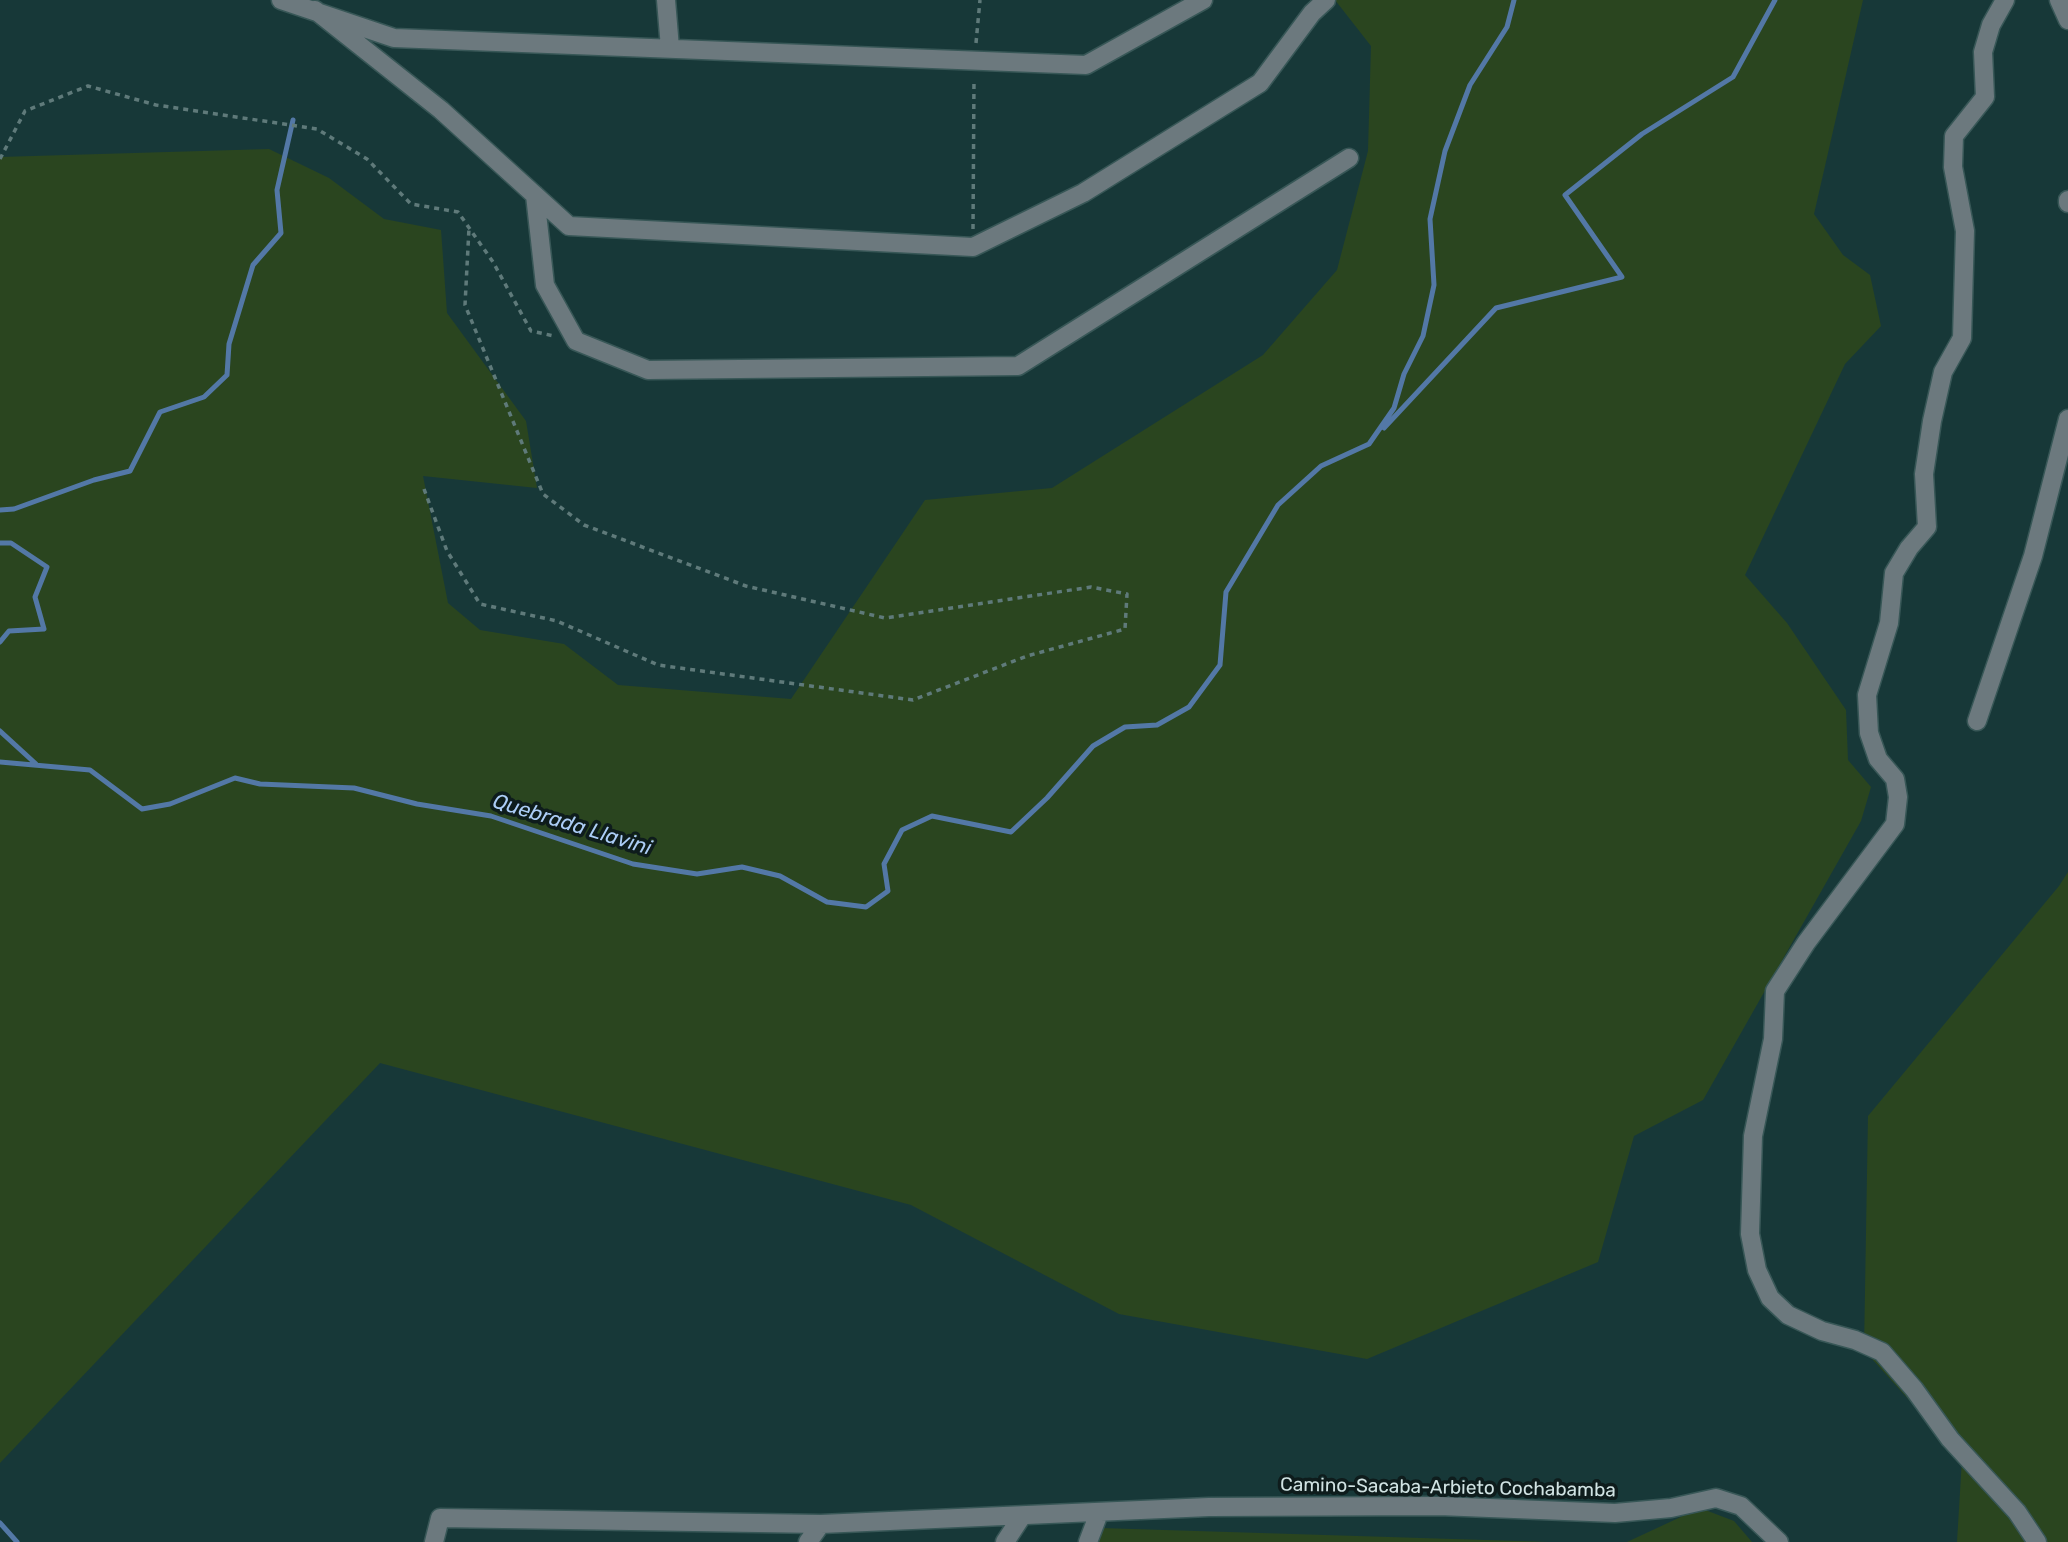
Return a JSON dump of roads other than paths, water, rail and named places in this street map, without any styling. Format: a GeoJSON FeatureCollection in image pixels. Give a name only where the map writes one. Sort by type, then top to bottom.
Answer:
{"type":"FeatureCollection","features":[{"type":"Feature","properties":{"kind":"street"},"geometry":{"type":"LineString","coordinates":[[281,0],[394,38],[1086,65],[1203,0]]}},
{"type":"Feature","properties":{"kind":"street"},"geometry":{"type":"LineString","coordinates":[[666,0],[670,48]]}},
{"type":"Feature","properties":{"kind":"street"},"geometry":{"type":"LineString","coordinates":[[315,10],[441,110],[569,226],[973,247],[1083,193],[1259,83],[1312,13],[1326,0]]}},
{"type":"Feature","properties":{"kind":"street"},"geometry":{"type":"LineString","coordinates":[[2005,0],[1991,25],[1983,52],[1985,97],[1954,136],[1953,167],[1965,231],[1962,338],[1944,372],[1932,421],[1924,474],[1927,527],[1909,548],[1894,573],[1888,623],[1867,695],[1869,733],[1878,759],[1895,779],[1898,797],[1895,824],[1806,943],[1775,990],[1773,1039],[1753,1136],[1750,1234],[1757,1270],[1770,1298],[1788,1315],[1822,1331],[1855,1340],[1882,1352],[1914,1389],[1950,1439],[2017,1512],[2037,1542]]}},
{"type":"Feature","properties":{"kind":"street"},"geometry":{"type":"LineString","coordinates":[[2059,0],[2068,20]]}},
{"type":"Feature","properties":{"kind":"street"},"geometry":{"type":"LineString","coordinates":[[535,195],[545,285],[576,341],[648,370],[1018,366],[1349,158]]}},
{"type":"Feature","properties":{"kind":"street"},"geometry":{"type":"LineString","coordinates":[[1976,721],[2033,556],[2068,419]]}},
{"type":"Feature","properties":{"kind":"street","name":"Camino-Sacaba-Arbieto Cochabamba"},"geometry":{"type":"LineString","coordinates":[[434,1542],[440,1518],[821,1524],[1185,1507],[1332,1506],[1439,1506],[1615,1513],[1671,1508],[1717,1498],[1741,1506],[1779,1542]]}},
{"type":"Feature","properties":{"kind":"street"},"geometry":{"type":"LineString","coordinates":[[1088,1542],[1099,1513]]}},
{"type":"Feature","properties":{"kind":"street"},"geometry":{"type":"LineString","coordinates":[[1005,1542],[1023,1516]]}},
{"type":"Feature","properties":{"kind":"street"},"geometry":{"type":"LineString","coordinates":[[808,1542],[821,1524]]}},
{"type":"Feature","properties":{"kind":"waterway","name":"Quebrada Llavini"},"geometry":{"type":"LineString","coordinates":[[0,762],[90,770],[142,809],[170,804],[235,778],[260,784],[354,788],[417,804],[491,816],[633,864],[697,874],[742,867],[780,876],[827,902],[866,907],[888,891],[884,864],[902,830],[932,816],[1011,832],[1047,798],[1093,746],[1125,727],[1157,725],[1189,707],[1220,665],[1226,592],[1278,505],[1321,466],[1369,444],[1394,408],[1404,374],[1423,336],[1434,285],[1430,219],[1445,151],[1470,85],[1507,27],[1514,0]]}},
{"type":"Feature","properties":{"kind":"waterway"},"geometry":{"type":"LineString","coordinates":[[1384,428],[1496,308],[1622,277],[1565,195],[1642,134],[1733,77],[1775,0]]}},
{"type":"Feature","properties":{"kind":"waterway"},"geometry":{"type":"LineString","coordinates":[[0,510],[14,509],[94,480],[130,471],[160,412],[204,397],[227,375],[229,344],[253,265],[281,233],[277,190],[293,120]]}},
{"type":"Feature","properties":{"kind":"waterway"},"geometry":{"type":"LineString","coordinates":[[0,543],[11,543],[47,567],[35,597],[44,629],[9,631],[0,642]]}},
{"type":"Feature","properties":{"kind":"waterway"},"geometry":{"type":"LineString","coordinates":[[0,731],[36,764]]}},
{"type":"Feature","properties":{"kind":"waterway"},"geometry":{"type":"LineString","coordinates":[[0,1523],[17,1542]]}}]}
